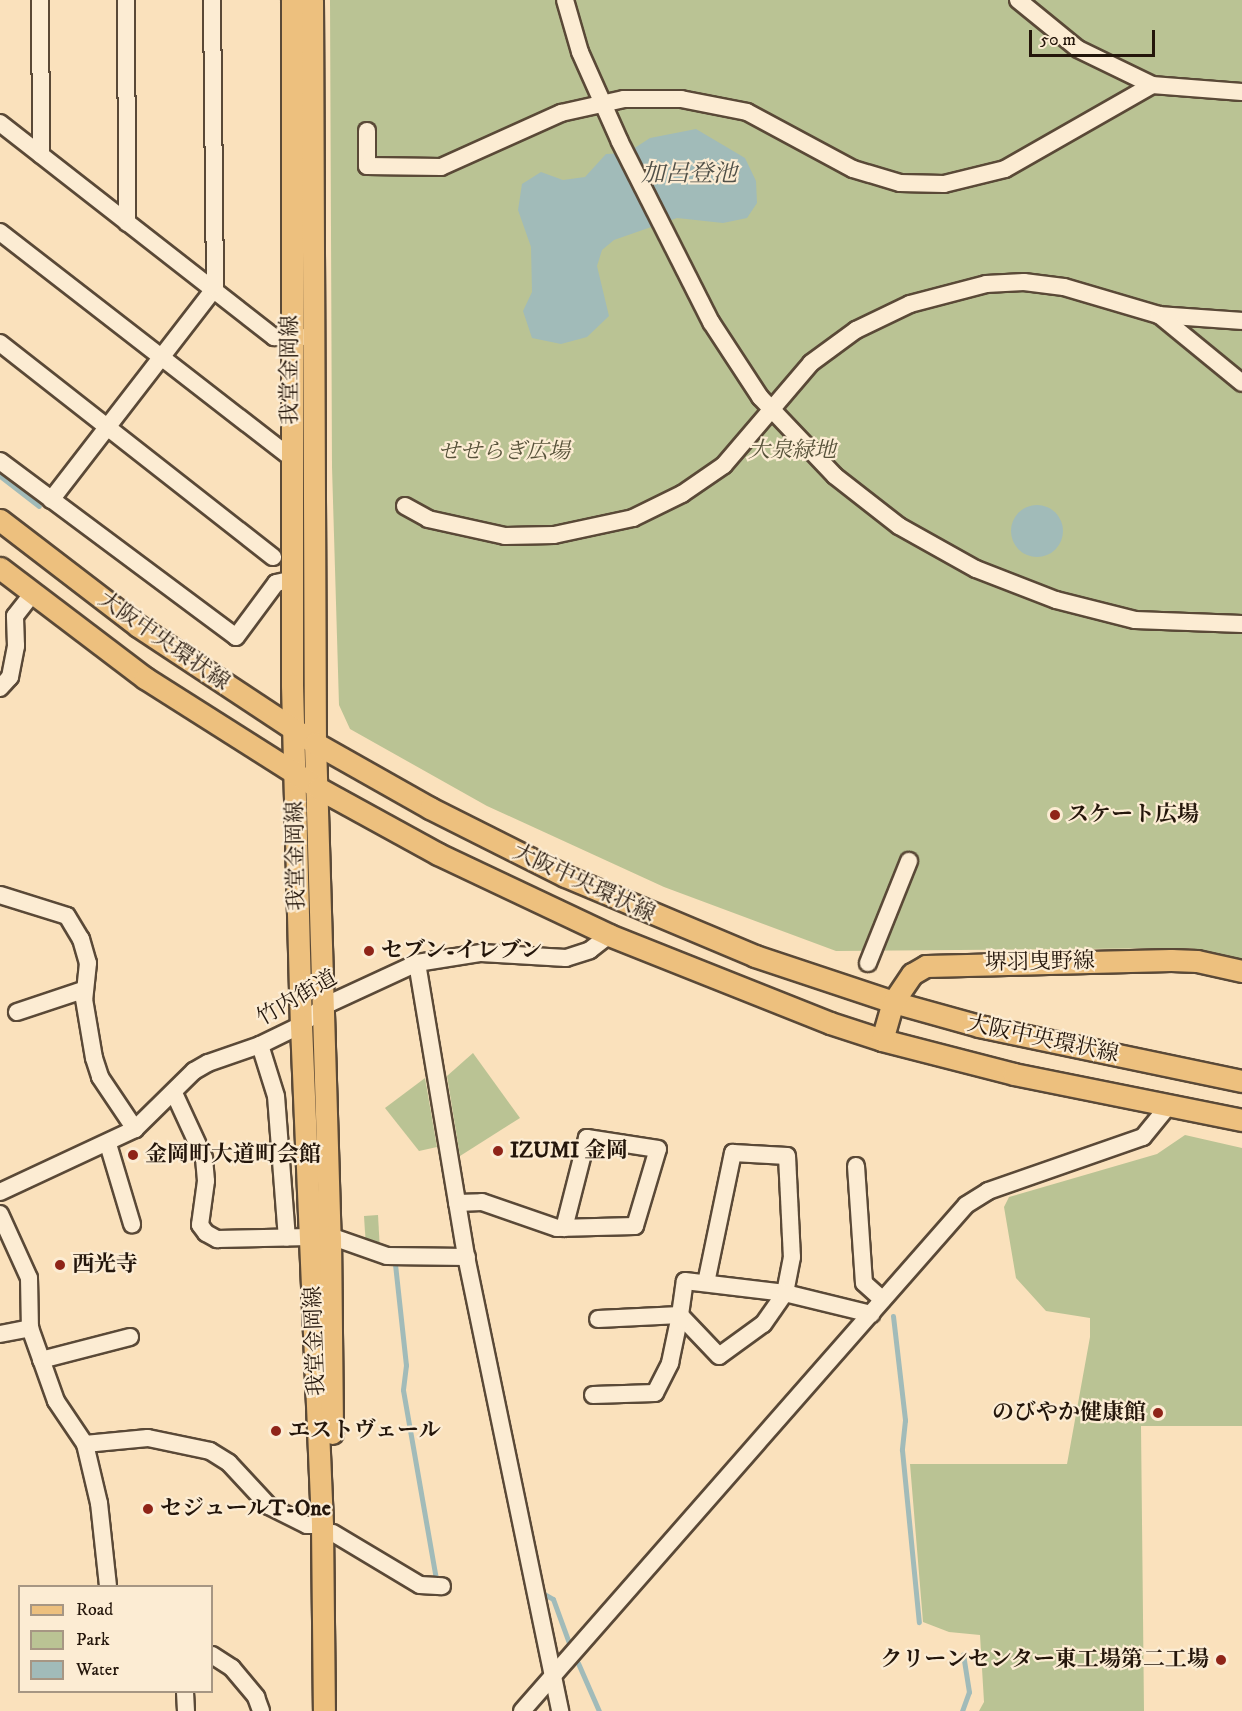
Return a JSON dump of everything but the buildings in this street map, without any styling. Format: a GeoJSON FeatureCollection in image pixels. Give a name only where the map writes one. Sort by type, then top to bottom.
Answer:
{"type":"FeatureCollection","features":[{"type":"Feature","properties":{"kind":"main road","name":"我堂金岡線"},"geometry":{"type":"LineString","coordinates":[[292,0],[290,337],[293,729],[301,1025],[320,1236]]}},
{"type":"Feature","properties":{"kind":"main road","name":"我堂金岡線"},"geometry":{"type":"LineString","coordinates":[[312,0],[315,743],[324,1006],[320,1236],[327,1529],[336,1711]]}},
{"type":"Feature","properties":{"kind":"main road","name":"大阪中央環状線"},"geometry":{"type":"LineString","coordinates":[[0,520],[138,626],[315,743],[429,808],[654,916],[755,956],[893,1002],[979,1026],[1242,1081]]}},
{"type":"Feature","properties":{"kind":"main road","name":"大阪中央環状線"},"geometry":{"type":"LineString","coordinates":[[0,568],[145,678],[318,788],[438,854],[609,935],[830,1023],[882,1040],[1014,1074],[1242,1120]]}},
{"type":"Feature","properties":{"kind":"main road","name":"堺羽曳野線"},"geometry":{"type":"LineString","coordinates":[[882,1040],[893,1002],[912,974],[942,963],[1180,960],[1242,971]]}},
{"type":"Feature","properties":{"kind":"main road","name":"我堂金岡線"},"geometry":{"type":"LineString","coordinates":[[324,1711],[327,1529]]}},
{"type":"Feature","properties":{"kind":"street"},"geometry":{"type":"LineString","coordinates":[[40,0],[41,155]]}},
{"type":"Feature","properties":{"kind":"street"},"geometry":{"type":"LineString","coordinates":[[126,0],[127,223]]}},
{"type":"Feature","properties":{"kind":"street"},"geometry":{"type":"LineString","coordinates":[[51,500],[215,288],[212,0]]}},
{"type":"Feature","properties":{"kind":"street"},"geometry":{"type":"LineString","coordinates":[[565,0],[580,52],[682,270],[733,358],[771,410],[835,476],[899,526],[976,569],[1056,600],[1135,620],[1242,624]]}},
{"type":"Feature","properties":{"kind":"street"},"geometry":{"type":"LineString","coordinates":[[1018,0],[1078,49],[1152,85],[1242,92]]}},
{"type":"Feature","properties":{"kind":"street"},"geometry":{"type":"LineString","coordinates":[[367,131],[367,166],[441,167],[561,113],[603,102],[681,99],[707,102],[747,112],[853,169],[900,183],[944,184],[1005,169],[1152,85]]}},
{"type":"Feature","properties":{"kind":"street"},"geometry":{"type":"LineString","coordinates":[[0,123],[127,223],[215,288],[274,337],[312,337]]}},
{"type":"Feature","properties":{"kind":"street"},"geometry":{"type":"LineString","coordinates":[[0,232],[291,458]]}},
{"type":"Feature","properties":{"kind":"street"},"geometry":{"type":"LineString","coordinates":[[405,506],[428,519],[505,536],[593,529],[633,518],[682,495],[724,465],[811,363],[856,330],[946,291],[1024,282],[1064,287],[1159,315],[1242,321]]}},
{"type":"Feature","properties":{"kind":"street"},"geometry":{"type":"LineString","coordinates":[[1159,315],[1242,382]]}},
{"type":"Feature","properties":{"kind":"street"},"geometry":{"type":"LineString","coordinates":[[0,344],[273,557]]}},
{"type":"Feature","properties":{"kind":"street"},"geometry":{"type":"LineString","coordinates":[[0,461],[236,637],[276,583],[293,579]]}},
{"type":"Feature","properties":{"kind":"street"},"geometry":{"type":"LineString","coordinates":[[0,687],[10,676],[16,646],[15,616],[33,593]]}},
{"type":"Feature","properties":{"kind":"street"},"geometry":{"type":"LineString","coordinates":[[868,963],[909,861]]}},
{"type":"Feature","properties":{"kind":"street"},"geometry":{"type":"LineString","coordinates":[[0,895],[67,916],[81,939],[88,963],[83,990],[100,1077],[135,1129]]}},
{"type":"Feature","properties":{"kind":"street","name":"竹内街道"},"geometry":{"type":"LineString","coordinates":[[0,1192],[108,1144],[135,1129],[195,1071],[208,1063],[260,1045],[301,1025],[324,1006],[417,963],[481,953],[566,958],[590,950],[609,935]]}},
{"type":"Feature","properties":{"kind":"street"},"geometry":{"type":"LineString","coordinates":[[417,963],[467,1257],[560,1711]]}},
{"type":"Feature","properties":{"kind":"street"},"geometry":{"type":"LineString","coordinates":[[17,1012],[83,990]]}},
{"type":"Feature","properties":{"kind":"street"},"geometry":{"type":"LineString","coordinates":[[260,1045],[276,1096],[287,1238]]}},
{"type":"Feature","properties":{"kind":"street"},"geometry":{"type":"LineString","coordinates":[[174,1093],[204,1158],[206,1181],[200,1226],[206,1233],[217,1239],[320,1236],[387,1256],[467,1257]]}},
{"type":"Feature","properties":{"kind":"street"},"geometry":{"type":"LineString","coordinates":[[522,1711],[966,1205],[988,1191],[1143,1137],[1169,1105]]}},
{"type":"Feature","properties":{"kind":"street"},"geometry":{"type":"LineString","coordinates":[[457,1203],[482,1202],[564,1228],[635,1226],[658,1149],[587,1138],[564,1228]]}},
{"type":"Feature","properties":{"kind":"street"},"geometry":{"type":"LineString","coordinates":[[108,1144],[132,1224]]}},
{"type":"Feature","properties":{"kind":"street"},"geometry":{"type":"LineString","coordinates":[[598,1319],[680,1315],[719,1356],[764,1324],[785,1293],[792,1257],[787,1156],[734,1153],[706,1283]]}},
{"type":"Feature","properties":{"kind":"street"},"geometry":{"type":"LineString","coordinates":[[856,1166],[864,1283],[883,1300]]}},
{"type":"Feature","properties":{"kind":"street"},"geometry":{"type":"LineString","coordinates":[[0,1214],[29,1278],[30,1328],[56,1401],[85,1444],[99,1503],[108,1585]]}},
{"type":"Feature","properties":{"kind":"street"},"geometry":{"type":"LineString","coordinates":[[594,1395],[655,1393],[670,1363],[685,1281],[785,1293],[871,1314]]}},
{"type":"Feature","properties":{"kind":"street"},"geometry":{"type":"LineString","coordinates":[[0,1334],[30,1328]]}},
{"type":"Feature","properties":{"kind":"street"},"geometry":{"type":"LineString","coordinates":[[41,1360],[130,1337]]}},
{"type":"Feature","properties":{"kind":"street"},"geometry":{"type":"LineString","coordinates":[[85,1444],[148,1438],[210,1451],[229,1463],[269,1506],[307,1525],[327,1529],[420,1585],[441,1586]]}},
{"type":"Feature","properties":{"kind":"street"},"geometry":{"type":"LineString","coordinates":[[213,1656],[232,1668],[256,1697],[261,1711]]}},
{"type":"Feature","properties":{"kind":"street"},"geometry":{"type":"LineString","coordinates":[[185,1693],[186,1711]]}},
{"type":"Feature","properties":{"kind":"green space","name":"大泉緑地"},"geometry":{"type":"Polygon","coordinates":[[[330,0],[1242,0],[1242,960],[1190,948],[836,951],[664,887],[487,806],[350,729],[339,705],[332,467],[330,0]]]}},
{"type":"Feature","properties":{"kind":"green space"},"geometry":{"type":"Polygon","coordinates":[[[473,1053],[520,1118],[460,1156],[447,1076],[473,1053]]]}},
{"type":"Feature","properties":{"kind":"green space"},"geometry":{"type":"Polygon","coordinates":[[[425,1078],[437,1147],[419,1151],[385,1108],[425,1078]]]}},
{"type":"Feature","properties":{"kind":"green space","name":"のびやか健康館"},"geometry":{"type":"Polygon","coordinates":[[[1185,1135],[1242,1148],[1242,1426],[1141,1426],[1144,1711],[979,1711],[984,1702],[980,1635],[949,1632],[923,1622],[910,1464],[1067,1464],[1090,1337],[1090,1318],[1046,1311],[1016,1278],[1004,1207],[1009,1197],[1157,1154],[1185,1135]]]}},
{"type":"Feature","properties":{"kind":"green space"},"geometry":{"type":"Polygon","coordinates":[[[378,1215],[380,1251],[366,1247],[364,1216],[378,1215]]]}},
{"type":"Feature","properties":{"kind":"water","name":"加呂登池"},"geometry":{"type":"Polygon","coordinates":[[[696,129],[745,158],[756,181],[757,203],[747,218],[723,223],[677,218],[614,240],[602,250],[597,266],[609,316],[587,337],[561,344],[532,338],[523,311],[532,292],[531,247],[518,210],[522,184],[541,172],[563,180],[585,177],[606,154],[627,153],[650,138],[696,129]]]}},
{"type":"Feature","properties":{"kind":"water"},"geometry":{"type":"Polygon","coordinates":[[[1037,505],[1047,507],[1055,513],[1061,521],[1063,531],[1061,541],[1055,549],[1047,555],[1037,557],[1027,555],[1019,549],[1013,541],[1011,531],[1013,521],[1019,513],[1027,507],[1037,505]]]}},
{"type":"Feature","properties":{"kind":"waterway"},"geometry":{"type":"LineString","coordinates":[[0,476],[39,506]]}},
{"type":"Feature","properties":{"kind":"waterway"},"geometry":{"type":"LineString","coordinates":[[395,1264],[406,1365],[403,1390],[436,1580]]}},
{"type":"Feature","properties":{"kind":"waterway"},"geometry":{"type":"LineString","coordinates":[[893,1316],[905,1420],[902,1450],[919,1622]]}},
{"type":"Feature","properties":{"kind":"waterway"},"geometry":{"type":"LineString","coordinates":[[544,1594],[553,1599],[569,1643]]}},
{"type":"Feature","properties":{"kind":"waterway"},"geometry":{"type":"LineString","coordinates":[[962,1711],[969,1692],[963,1654]]}},
{"type":"Feature","properties":{"kind":"waterway"},"geometry":{"type":"LineString","coordinates":[[578,1663],[599,1711]]}},
{"type":"Feature","properties":{"kind":"place","name":"スケート広場"},"geometry":{"type":"Point","coordinates":[1055,815]}},
{"type":"Feature","properties":{"kind":"place","name":"セブン-イレブン"},"geometry":{"type":"Point","coordinates":[369,951]}},
{"type":"Feature","properties":{"kind":"place","name":"IZUMI 金岡"},"geometry":{"type":"Point","coordinates":[498,1151]}},
{"type":"Feature","properties":{"kind":"place","name":"金岡町大道町会館"},"geometry":{"type":"Point","coordinates":[133,1155]}},
{"type":"Feature","properties":{"kind":"place","name":"西光寺"},"geometry":{"type":"Point","coordinates":[60,1265]}},
{"type":"Feature","properties":{"kind":"place","name":"のびやか健康館"},"geometry":{"type":"Point","coordinates":[1158,1413]}},
{"type":"Feature","properties":{"kind":"place","name":"エストヴェール"},"geometry":{"type":"Point","coordinates":[276,1431]}},
{"type":"Feature","properties":{"kind":"place","name":"セジュールT-One"},"geometry":{"type":"Point","coordinates":[148,1509]}},
{"type":"Feature","properties":{"kind":"place","name":"クリーンセンター東工場第二工場"},"geometry":{"type":"Point","coordinates":[1221,1660]}},
{"type":"Feature","properties":{"kind":"park label","name":"せせらぎ広場"},"geometry":{"type":"Point","coordinates":[504,452]}}]}
